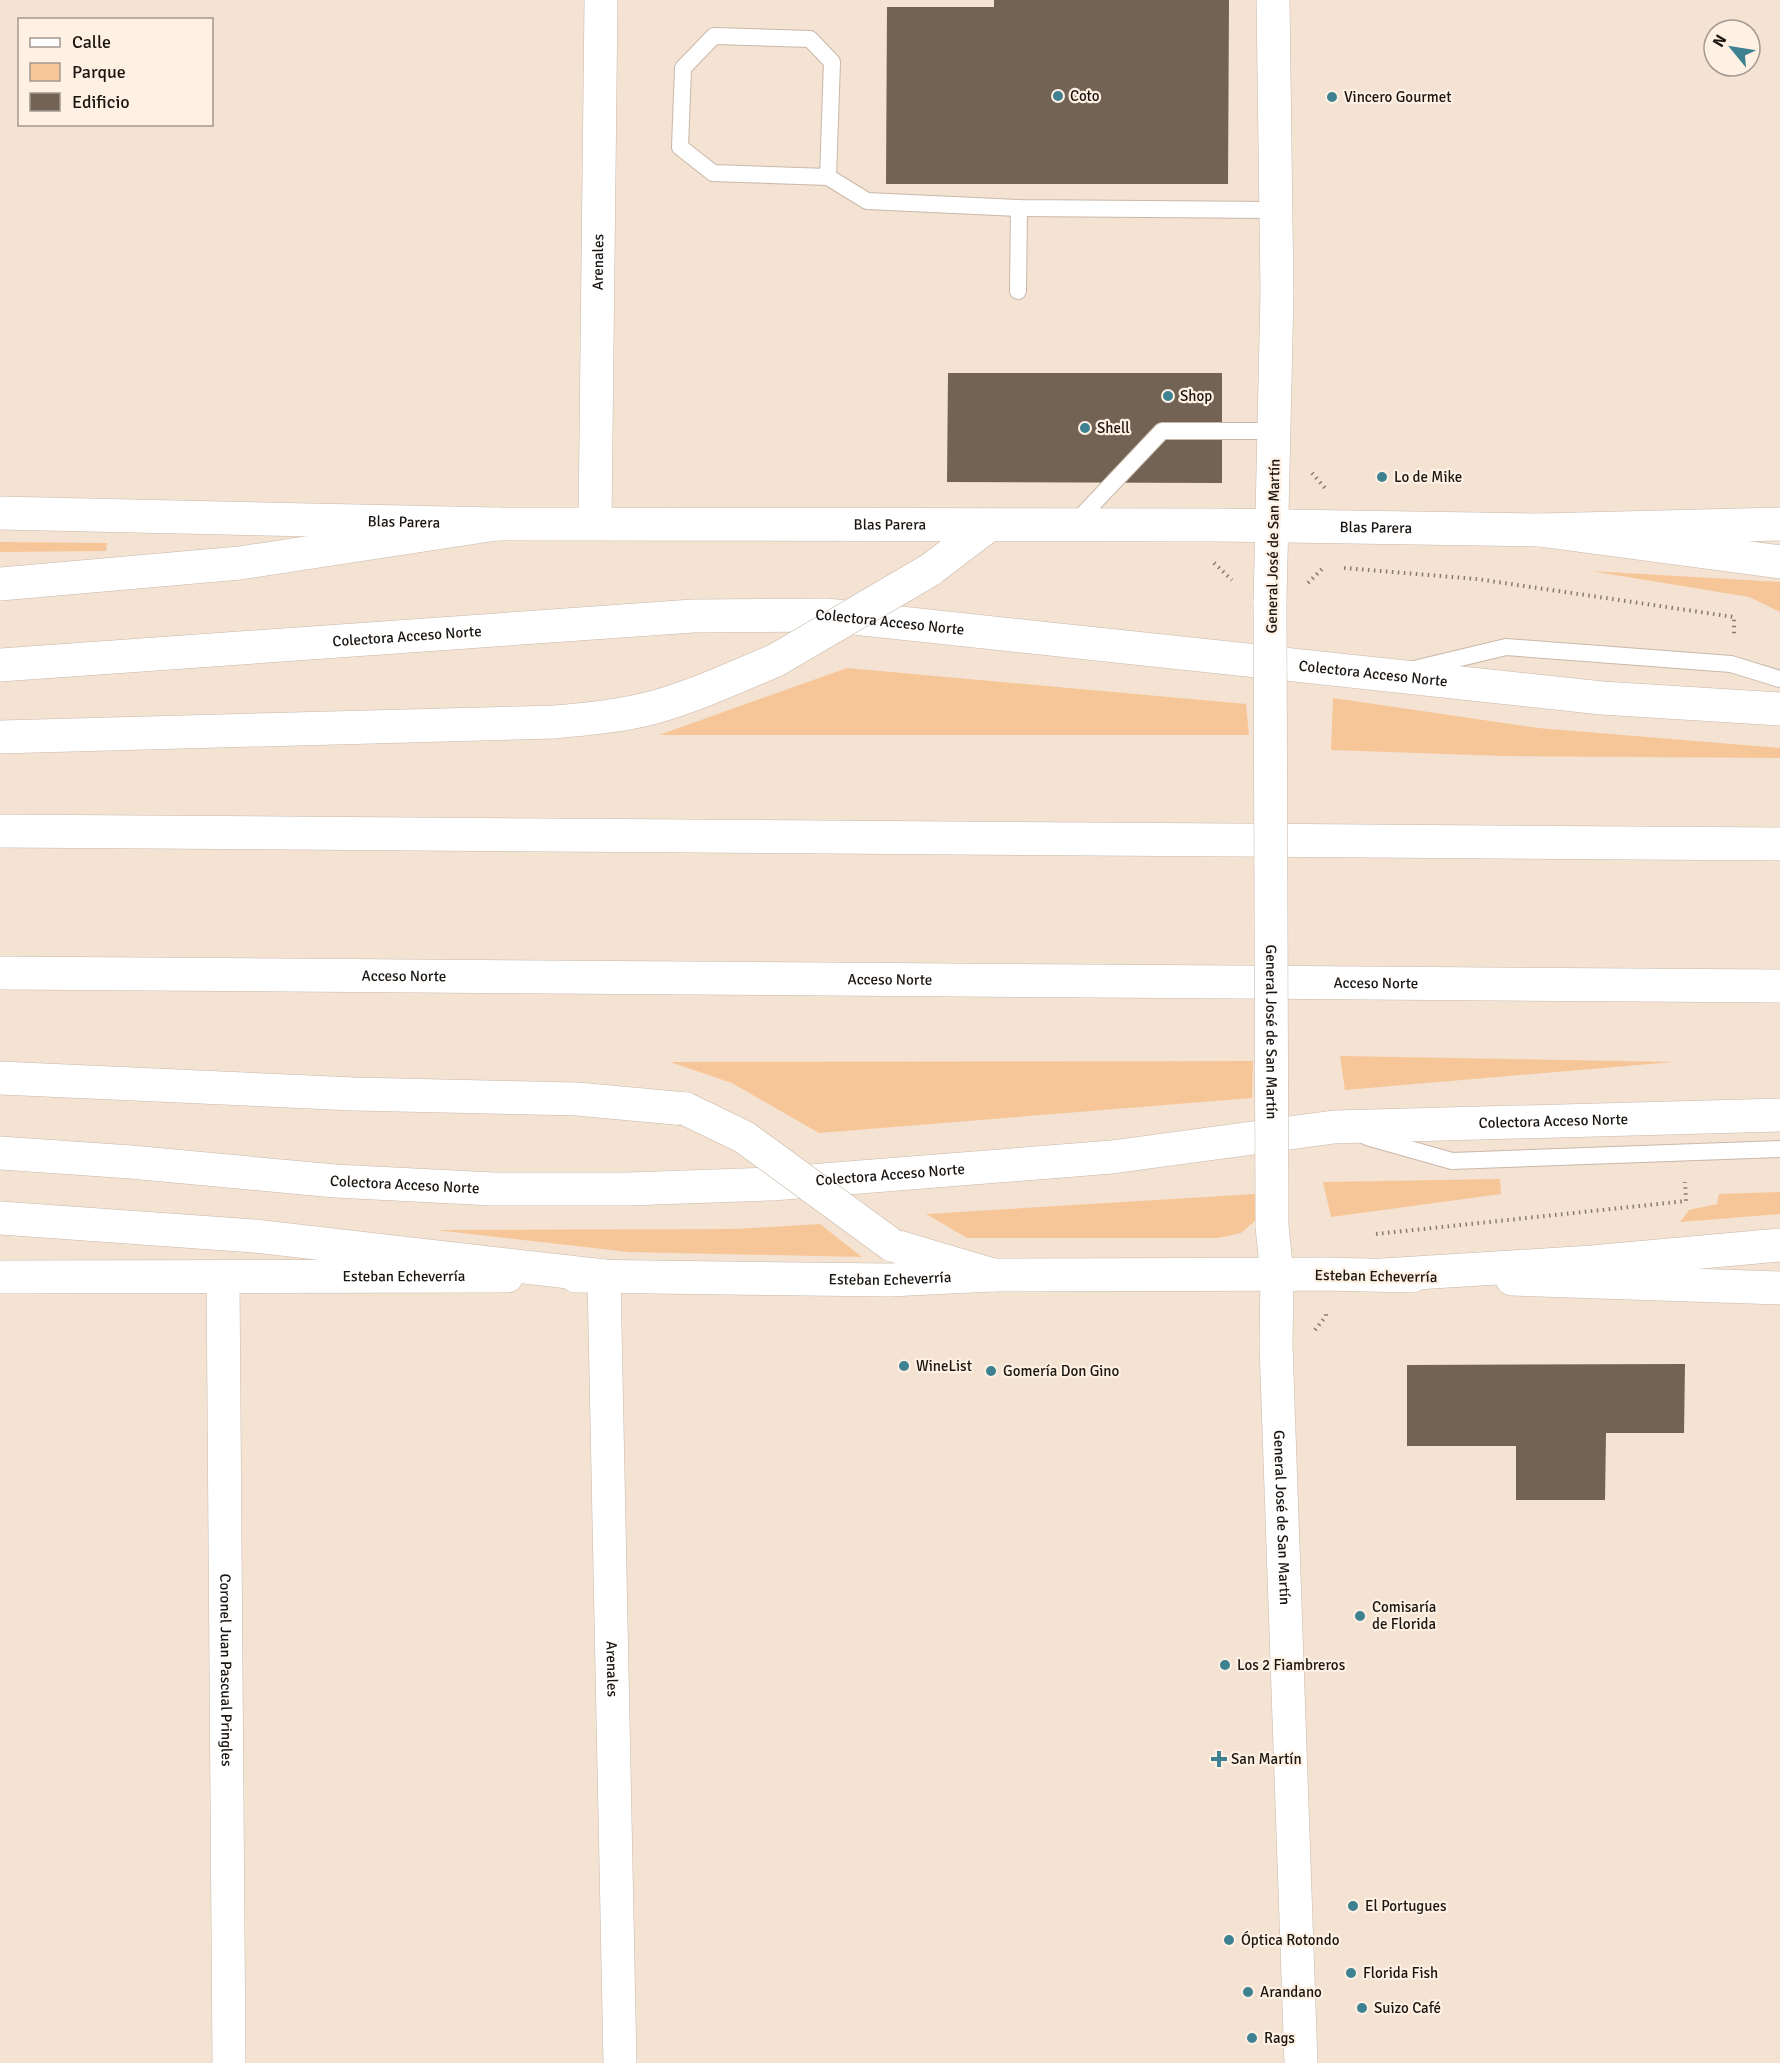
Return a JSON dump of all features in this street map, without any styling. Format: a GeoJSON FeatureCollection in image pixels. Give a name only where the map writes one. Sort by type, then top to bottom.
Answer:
{"type":"FeatureCollection","features":[{"type":"Feature","properties":{"kind":"main road","name":"Arenales"},"geometry":{"type":"LineString","coordinates":[[595,524],[601,0]]}},
{"type":"Feature","properties":{"kind":"main road","name":"General José de San Martín"},"geometry":{"type":"LineString","coordinates":[[1273,0],[1276,210],[1275,431],[1270,603],[1272,1226],[1277,1275],[1276,1345],[1302,2063]]}},
{"type":"Feature","properties":{"kind":"main road","name":"Blas Parera"},"geometry":{"type":"LineString","coordinates":[[0,513],[496,524],[1273,526],[1539,530],[1780,524]]}},
{"type":"Feature","properties":{"kind":"main road"},"geometry":{"type":"LineString","coordinates":[[0,584],[240,563],[496,524]]}},
{"type":"Feature","properties":{"kind":"main road"},"geometry":{"type":"LineString","coordinates":[[0,737],[565,721],[609,717],[654,707],[708,690],[776,660],[930,570],[989,525]]}},
{"type":"Feature","properties":{"kind":"main road"},"geometry":{"type":"LineString","coordinates":[[1539,530],[1780,562]]}},
{"type":"Feature","properties":{"kind":"main road","name":"Colectora Acceso Norte"},"geometry":{"type":"LineString","coordinates":[[0,665],[693,616],[826,615],[1602,698],[1780,709]]}},
{"type":"Feature","properties":{"kind":"main road"},"geometry":{"type":"LineString","coordinates":[[0,831],[1780,844]]}},
{"type":"Feature","properties":{"kind":"main road","name":"Acceso Norte"},"geometry":{"type":"LineString","coordinates":[[0,973],[1780,986]]}},
{"type":"Feature","properties":{"kind":"main road"},"geometry":{"type":"LineString","coordinates":[[0,1078],[354,1094],[577,1099],[686,1109],[744,1137],[892,1245],[993,1275]]}},
{"type":"Feature","properties":{"kind":"main road","name":"Colectora Acceso Norte"},"geometry":{"type":"LineString","coordinates":[[0,1153],[131,1162],[335,1181],[493,1190],[628,1189],[772,1184],[1112,1157],[1334,1127],[1780,1115]]}},
{"type":"Feature","properties":{"kind":"main road"},"geometry":{"type":"LineString","coordinates":[[0,1218],[254,1236],[604,1275]]}},
{"type":"Feature","properties":{"kind":"main road"},"geometry":{"type":"LineString","coordinates":[[1383,1275],[1592,1262],[1780,1245]]}},
{"type":"Feature","properties":{"kind":"main road","name":"Arenales"},"geometry":{"type":"LineString","coordinates":[[604,1275],[620,2063]]}},
{"type":"Feature","properties":{"kind":"main road","name":"Esteban Echeverría"},"geometry":{"type":"LineString","coordinates":[[0,1277],[604,1275],[889,1280],[993,1275],[1383,1275],[1780,1288]]}},
{"type":"Feature","properties":{"kind":"main road","name":"Coronel Juan Pascual Pringles"},"geometry":{"type":"LineString","coordinates":[[223,1278],[229,2063]]}},
{"type":"Feature","properties":{"kind":"lane"},"geometry":{"type":"LineString","coordinates":[[828,177],[832,62],[810,39],[714,36],[683,68],[680,147],[713,173],[828,177],[867,201],[1019,208],[1276,210]]}},
{"type":"Feature","properties":{"kind":"lane"},"geometry":{"type":"LineString","coordinates":[[1018,291],[1019,208]]}},
{"type":"Feature","properties":{"kind":"lane"},"geometry":{"type":"LineString","coordinates":[[1072,525],[1162,431],[1275,431]]}},
{"type":"Feature","properties":{"kind":"lane"},"geometry":{"type":"LineString","coordinates":[[1387,675],[1506,647],[1731,664],[1780,679]]}},
{"type":"Feature","properties":{"kind":"lane"},"geometry":{"type":"LineString","coordinates":[[1334,1127],[1452,1161],[1780,1149]]}},
{"type":"Feature","properties":{"kind":"green space"},"geometry":{"type":"Polygon","coordinates":[[[0,542],[107,543],[106,551],[0,552],[0,542]]]}},
{"type":"Feature","properties":{"kind":"green space"},"geometry":{"type":"Polygon","coordinates":[[[1591,571],[1780,582],[1780,612],[1749,597],[1591,571]]]}},
{"type":"Feature","properties":{"kind":"green space"},"geometry":{"type":"Polygon","coordinates":[[[847,668],[1246,704],[1249,735],[659,735],[847,668]]]}},
{"type":"Feature","properties":{"kind":"green space"},"geometry":{"type":"Polygon","coordinates":[[[1333,698],[1538,728],[1780,748],[1780,758],[1505,756],[1331,750],[1333,698]]]}},
{"type":"Feature","properties":{"kind":"green space"},"geometry":{"type":"Polygon","coordinates":[[[1340,1056],[1674,1062],[1345,1090],[1340,1056]]]}},
{"type":"Feature","properties":{"kind":"green space"},"geometry":{"type":"Polygon","coordinates":[[[1253,1061],[1252,1098],[819,1133],[732,1083],[670,1062],[1253,1061]]]}},
{"type":"Feature","properties":{"kind":"green space"},"geometry":{"type":"Polygon","coordinates":[[[1500,1179],[1501,1194],[1331,1217],[1323,1182],[1500,1179]]]}},
{"type":"Feature","properties":{"kind":"green space"},"geometry":{"type":"Polygon","coordinates":[[[1780,1192],[1780,1214],[1680,1222],[1689,1210],[1717,1204],[1719,1194],[1780,1192]]]}},
{"type":"Feature","properties":{"kind":"green space"},"geometry":{"type":"Polygon","coordinates":[[[1255,1194],[1257,1219],[1241,1233],[1218,1238],[967,1238],[926,1214],[1255,1194]]]}},
{"type":"Feature","properties":{"kind":"green space"},"geometry":{"type":"Polygon","coordinates":[[[820,1224],[862,1257],[629,1252],[436,1230],[735,1229],[820,1224]]]}},
{"type":"Feature","properties":{"kind":"building","name":"Coto"},"geometry":{"type":"Polygon","coordinates":[[[994,0],[1229,0],[1228,184],[886,184],[887,7],[994,7],[994,0]]]}},
{"type":"Feature","properties":{"kind":"building","name":"Shell"},"geometry":{"type":"Polygon","coordinates":[[[948,373],[1222,373],[1222,483],[947,482],[948,373]]]}},
{"type":"Feature","properties":{"kind":"building"},"geometry":{"type":"Polygon","coordinates":[[[1685,1364],[1684,1433],[1606,1433],[1605,1500],[1516,1500],[1516,1446],[1407,1446],[1407,1365],[1685,1364]]]}},
{"type":"Feature","properties":{"kind":"place","name":"Coto"},"geometry":{"type":"Point","coordinates":[1058,96]}},
{"type":"Feature","properties":{"kind":"place","name":"Vincero Gourmet"},"geometry":{"type":"Point","coordinates":[1332,97]}},
{"type":"Feature","properties":{"kind":"place","name":"Shop"},"geometry":{"type":"Point","coordinates":[1168,396]}},
{"type":"Feature","properties":{"kind":"place","name":"Shell"},"geometry":{"type":"Point","coordinates":[1085,428]}},
{"type":"Feature","properties":{"kind":"place","name":"Lo de Mike"},"geometry":{"type":"Point","coordinates":[1382,477]}},
{"type":"Feature","properties":{"kind":"place","name":"WineList"},"geometry":{"type":"Point","coordinates":[904,1366]}},
{"type":"Feature","properties":{"kind":"place","name":"Gomería Don Gino"},"geometry":{"type":"Point","coordinates":[991,1371]}},
{"type":"Feature","properties":{"kind":"place","name":"Comisaría de Florida"},"geometry":{"type":"Point","coordinates":[1360,1616]}},
{"type":"Feature","properties":{"kind":"place","name":"Los 2 Fiambreros"},"geometry":{"type":"Point","coordinates":[1225,1665]}},
{"type":"Feature","properties":{"kind":"place","name":"San Martín"},"geometry":{"type":"Point","coordinates":[1219,1759]}},
{"type":"Feature","properties":{"kind":"place","name":"El Portugues"},"geometry":{"type":"Point","coordinates":[1353,1906]}},
{"type":"Feature","properties":{"kind":"place","name":"Óptica Rotondo"},"geometry":{"type":"Point","coordinates":[1229,1940]}},
{"type":"Feature","properties":{"kind":"place","name":"Florida Fish"},"geometry":{"type":"Point","coordinates":[1351,1973]}},
{"type":"Feature","properties":{"kind":"place","name":"Arandano"},"geometry":{"type":"Point","coordinates":[1248,1992]}},
{"type":"Feature","properties":{"kind":"place","name":"Suizo Café"},"geometry":{"type":"Point","coordinates":[1362,2008]}},
{"type":"Feature","properties":{"kind":"place","name":"Rags"},"geometry":{"type":"Point","coordinates":[1252,2038]}}]}
